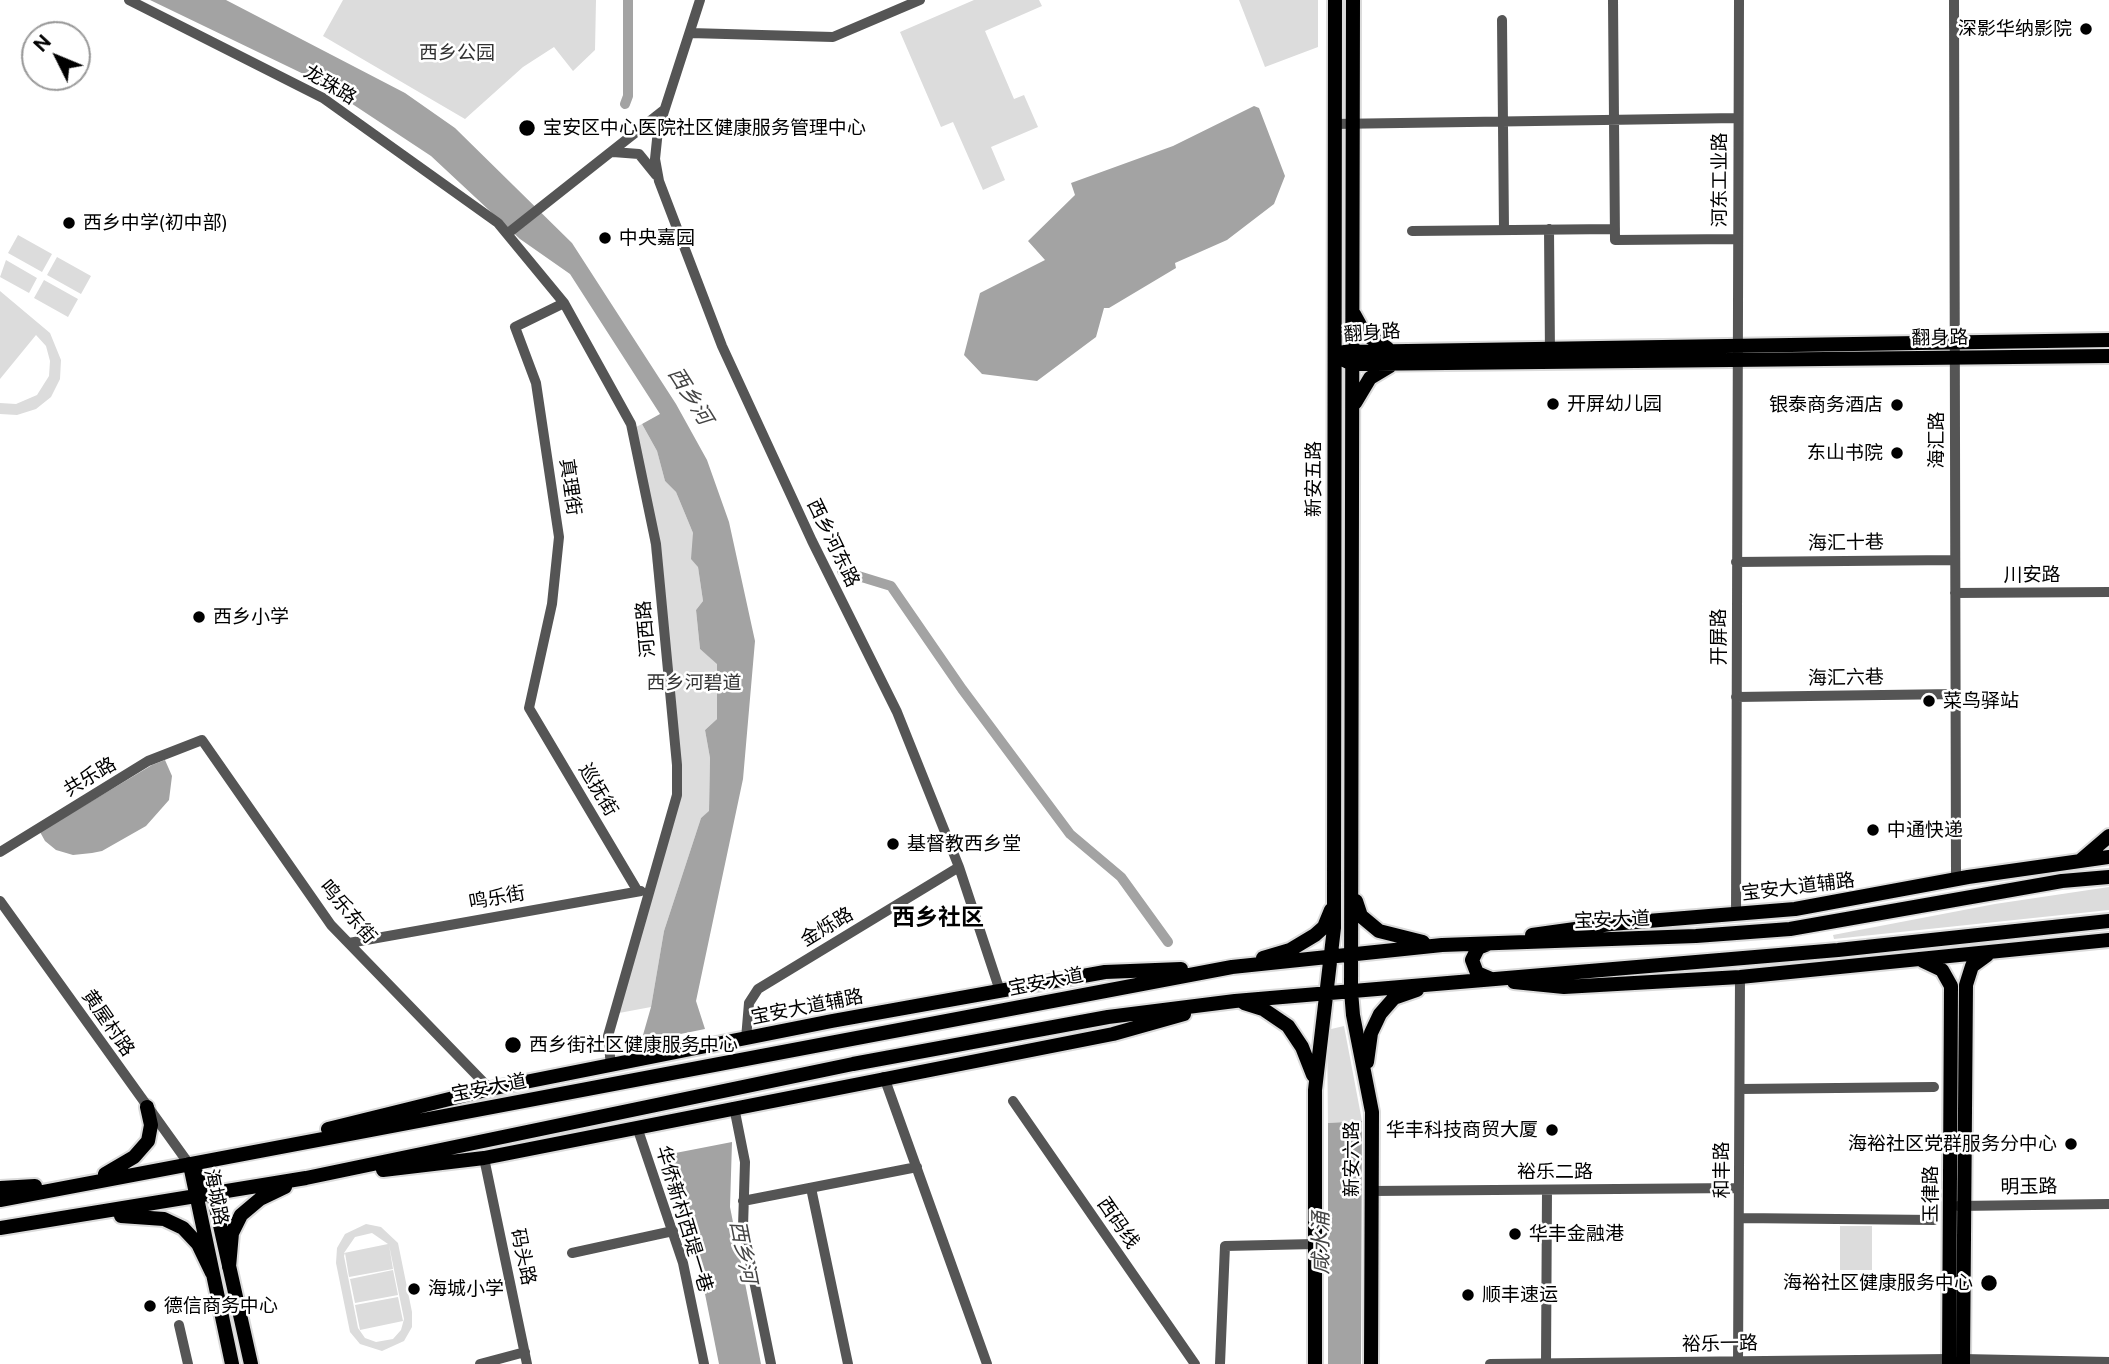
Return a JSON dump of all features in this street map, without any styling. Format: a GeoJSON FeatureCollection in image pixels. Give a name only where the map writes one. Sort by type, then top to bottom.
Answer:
{"type":"FeatureCollection","features":[{"type":"Feature","properties":{"kind":"main road"},"geometry":{"type":"LineString","coordinates":[[1329,0],[1334,47]]}},
{"type":"Feature","properties":{"kind":"main road","name":"新安五路"},"geometry":{"type":"LineString","coordinates":[[1330,957],[1335,888],[1335,0]]}},
{"type":"Feature","properties":{"kind":"main road","name":"新安五路"},"geometry":{"type":"LineString","coordinates":[[1351,956],[1353,0]]}},
{"type":"Feature","properties":{"kind":"main road"},"geometry":{"type":"LineString","coordinates":[[1353,50],[1360,0]]}},
{"type":"Feature","properties":{"kind":"main road"},"geometry":{"type":"LineString","coordinates":[[1352,306],[1365,334],[1393,357],[1363,386],[1352,414]]}},
{"type":"Feature","properties":{"kind":"main road"},"geometry":{"type":"LineString","coordinates":[[2089,340],[2109,331]]}},
{"type":"Feature","properties":{"kind":"main road","name":"翻身路"},"geometry":{"type":"LineString","coordinates":[[1737,353],[1956,341],[2109,340]]}},
{"type":"Feature","properties":{"kind":"main road","name":"翻身路"},"geometry":{"type":"LineString","coordinates":[[1333,355],[1393,357],[1737,353],[1954,357],[2109,356]]}},
{"type":"Feature","properties":{"kind":"main road"},"geometry":{"type":"LineString","coordinates":[[2089,356],[2098,357],[2109,365]]}},
{"type":"Feature","properties":{"kind":"main road"},"geometry":{"type":"LineString","coordinates":[[2080,861],[2109,836]]}},
{"type":"Feature","properties":{"kind":"main road","name":"宝安大道辅路"},"geometry":{"type":"LineString","coordinates":[[1490,943],[1559,930],[1758,913],[2109,857]]}},
{"type":"Feature","properties":{"kind":"main road","name":"宝安大道"},"geometry":{"type":"LineString","coordinates":[[0,1200],[1233,967],[1442,945],[1644,938],[1790,929],[1842,922],[2062,881],[2109,877]]}},
{"type":"Feature","properties":{"kind":"main road"},"geometry":{"type":"LineString","coordinates":[[1352,884],[1361,916],[1371,926],[1402,939],[1442,945]]}},
{"type":"Feature","properties":{"kind":"main road"},"geometry":{"type":"LineString","coordinates":[[1233,967],[1290,950],[1315,935],[1330,915],[1335,888]]}},
{"type":"Feature","properties":{"kind":"main road"},"geometry":{"type":"LineString","coordinates":[[1758,913],[1842,922]]}},
{"type":"Feature","properties":{"kind":"main road"},"geometry":{"type":"LineString","coordinates":[[1644,938],[1679,919]]}},
{"type":"Feature","properties":{"kind":"main road"},"geometry":{"type":"LineString","coordinates":[[0,1228],[306,1178],[853,1064],[1108,1017],[1235,1001],[1838,950],[2109,921]]}},
{"type":"Feature","properties":{"kind":"main road"},"geometry":{"type":"LineString","coordinates":[[1490,943],[1478,948],[1472,960],[1477,973],[1490,978],[1564,987],[1740,977],[2109,940]]}},
{"type":"Feature","properties":{"kind":"main road"},"geometry":{"type":"LineString","coordinates":[[1782,973],[1838,950]]}},
{"type":"Feature","properties":{"kind":"main road","name":"玉律路"},"geometry":{"type":"LineString","coordinates":[[1957,1206],[1967,975],[1974,964],[1991,953]]}},
{"type":"Feature","properties":{"kind":"main road","name":"新安六路"},"geometry":{"type":"LineString","coordinates":[[1351,956],[1354,1024],[1366,1070],[1371,1111],[1371,1364]]}},
{"type":"Feature","properties":{"kind":"main road","name":"新安六路"},"geometry":{"type":"LineString","coordinates":[[1315,1364],[1315,1090],[1330,957]]}},
{"type":"Feature","properties":{"kind":"main road","name":"玉律路"},"geometry":{"type":"LineString","coordinates":[[1918,960],[1942,970],[1951,986],[1957,1206],[1956,1362]]}},
{"type":"Feature","properties":{"kind":"main road","name":"宝安大道辅路"},"geometry":{"type":"LineString","coordinates":[[232,1156],[489,1088],[832,1021],[1114,971],[1233,967]]}},
{"type":"Feature","properties":{"kind":"main road"},"geometry":{"type":"LineString","coordinates":[[1366,1070],[1371,1033],[1386,1006],[1403,994],[1450,982]]}},
{"type":"Feature","properties":{"kind":"main road"},"geometry":{"type":"LineString","coordinates":[[229,1267],[232,1233],[241,1215],[274,1192],[306,1178],[484,1158],[884,1077],[1113,1034],[1235,1001],[1263,1009],[1288,1026],[1308,1060],[1315,1090]]}},
{"type":"Feature","properties":{"kind":"main road"},"geometry":{"type":"LineString","coordinates":[[761,1056],[832,1021]]}},
{"type":"Feature","properties":{"kind":"main road"},"geometry":{"type":"LineString","coordinates":[[776,1099],[853,1064]]}},
{"type":"Feature","properties":{"kind":"main road"},"geometry":{"type":"LineString","coordinates":[[0,1188],[90,1182],[142,1150],[150,1135],[147,1107]]}},
{"type":"Feature","properties":{"kind":"main road","name":"海城路"},"geometry":{"type":"LineString","coordinates":[[189,1164],[213,1194],[251,1364]]}},
{"type":"Feature","properties":{"kind":"main road","name":"海城路"},"geometry":{"type":"LineString","coordinates":[[189,1164],[232,1364]]}},
{"type":"Feature","properties":{"kind":"main road"},"geometry":{"type":"LineString","coordinates":[[0,1238],[80,1216],[149,1217],[175,1224],[191,1234],[212,1273]]}},
{"type":"Feature","properties":{"kind":"street","name":"龙珠路"},"geometry":{"type":"LineString","coordinates":[[129,0],[323,98],[498,223]]}},
{"type":"Feature","properties":{"kind":"street","name":"西乡河东路"},"geometry":{"type":"LineString","coordinates":[[700,0],[656,142],[659,181],[722,346],[812,541],[897,712],[959,867],[1000,990]]}},
{"type":"Feature","properties":{"kind":"street"},"geometry":{"type":"LineString","coordinates":[[690,33],[834,37],[920,0]]}},
{"type":"Feature","properties":{"kind":"street"},"geometry":{"type":"LineString","coordinates":[[1613,0],[1615,240],[1738,239]]}},
{"type":"Feature","properties":{"kind":"street","name":"河东工业路"},"geometry":{"type":"LineString","coordinates":[[1737,353],[1740,0]]}},
{"type":"Feature","properties":{"kind":"street","name":"海汇路"},"geometry":{"type":"LineString","coordinates":[[1954,0],[1956,880]]}},
{"type":"Feature","properties":{"kind":"street"},"geometry":{"type":"LineString","coordinates":[[1502,20],[1504,230]]}},
{"type":"Feature","properties":{"kind":"street"},"geometry":{"type":"LineString","coordinates":[[507,234],[665,109]]}},
{"type":"Feature","properties":{"kind":"street"},"geometry":{"type":"LineString","coordinates":[[1333,124],[1738,118]]}},
{"type":"Feature","properties":{"kind":"street"},"geometry":{"type":"LineString","coordinates":[[610,153],[627,151],[639,154],[659,181]]}},
{"type":"Feature","properties":{"kind":"street","name":"河西路"},"geometry":{"type":"LineString","coordinates":[[498,223],[564,303],[631,424],[656,544],[677,795],[608,1036],[611,1066]]}},
{"type":"Feature","properties":{"kind":"street"},"geometry":{"type":"LineString","coordinates":[[1549,229],[1550,355]]}},
{"type":"Feature","properties":{"kind":"street"},"geometry":{"type":"LineString","coordinates":[[1412,231],[1615,229]]}},
{"type":"Feature","properties":{"kind":"street","name":"真理街"},"geometry":{"type":"LineString","coordinates":[[529,708],[552,604],[559,537],[536,383],[515,327],[564,303]]}},
{"type":"Feature","properties":{"kind":"street","name":"开屏路"},"geometry":{"type":"LineString","coordinates":[[1736,915],[1737,353]]}},
{"type":"Feature","properties":{"kind":"street","name":"海汇十巷"},"geometry":{"type":"LineString","coordinates":[[1737,562],[1955,560]]}},
{"type":"Feature","properties":{"kind":"street","name":"川安路"},"geometry":{"type":"LineString","coordinates":[[1955,593],[2109,592]]}},
{"type":"Feature","properties":{"kind":"street","name":"海汇六巷"},"geometry":{"type":"LineString","coordinates":[[1736,697],[1956,694]]}},
{"type":"Feature","properties":{"kind":"street","name":"巡抚街"},"geometry":{"type":"LineString","coordinates":[[529,708],[637,890]]}},
{"type":"Feature","properties":{"kind":"street","name":"共乐路"},"geometry":{"type":"LineString","coordinates":[[0,852],[148,761],[201,740]]}},
{"type":"Feature","properties":{"kind":"street","name":"鸣乐东街"},"geometry":{"type":"LineString","coordinates":[[201,740],[331,925],[489,1088]]}},
{"type":"Feature","properties":{"kind":"street","name":"金烁路"},"geometry":{"type":"LineString","coordinates":[[746,1039],[749,1003],[758,989],[959,867]]}},
{"type":"Feature","properties":{"kind":"street","name":"鸣乐街"},"geometry":{"type":"LineString","coordinates":[[349,943],[637,890],[650,894]]}},
{"type":"Feature","properties":{"kind":"street","name":"黄屋村路"},"geometry":{"type":"LineString","coordinates":[[0,901],[189,1164]]}},
{"type":"Feature","properties":{"kind":"street","name":"和丰路"},"geometry":{"type":"LineString","coordinates":[[1738,1363],[1740,977]]}},
{"type":"Feature","properties":{"kind":"street"},"geometry":{"type":"LineString","coordinates":[[884,1077],[987,1364]]}},
{"type":"Feature","properties":{"kind":"street"},"geometry":{"type":"LineString","coordinates":[[1740,1089],[1934,1087]]}},
{"type":"Feature","properties":{"kind":"street","name":"西码线"},"geometry":{"type":"LineString","coordinates":[[1013,1101],[1195,1364]]}},
{"type":"Feature","properties":{"kind":"street"},"geometry":{"type":"LineString","coordinates":[[731,1108],[745,1161],[743,1227],[771,1364]]}},
{"type":"Feature","properties":{"kind":"street","name":"华侨新村西堤一巷"},"geometry":{"type":"LineString","coordinates":[[637,1127],[673,1231],[704,1364]]}},
{"type":"Feature","properties":{"kind":"street","name":"码头路"},"geometry":{"type":"LineString","coordinates":[[484,1158],[526,1358]]}},
{"type":"Feature","properties":{"kind":"street"},"geometry":{"type":"LineString","coordinates":[[743,1201],[917,1167]]}},
{"type":"Feature","properties":{"kind":"street"},"geometry":{"type":"LineString","coordinates":[[811,1188],[848,1364]]}},
{"type":"Feature","properties":{"kind":"street","name":"裕乐二路"},"geometry":{"type":"LineString","coordinates":[[1372,1191],[1739,1188]]}},
{"type":"Feature","properties":{"kind":"street"},"geometry":{"type":"LineString","coordinates":[[1546,1190],[1546,1363]]}},
{"type":"Feature","properties":{"kind":"street","name":"明玉路"},"geometry":{"type":"LineString","coordinates":[[1957,1206],[2109,1204]]}},
{"type":"Feature","properties":{"kind":"street"},"geometry":{"type":"LineString","coordinates":[[1739,1218],[1934,1220]]}},
{"type":"Feature","properties":{"kind":"street"},"geometry":{"type":"LineString","coordinates":[[572,1253],[673,1231]]}},
{"type":"Feature","properties":{"kind":"street"},"geometry":{"type":"LineString","coordinates":[[1220,1364],[1225,1246],[1315,1244]]}},
{"type":"Feature","properties":{"kind":"street"},"geometry":{"type":"LineString","coordinates":[[179,1325],[188,1364]]}},
{"type":"Feature","properties":{"kind":"street"},"geometry":{"type":"LineString","coordinates":[[480,1364],[526,1358]]}},
{"type":"Feature","properties":{"kind":"street","name":"裕乐一路"},"geometry":{"type":"LineString","coordinates":[[1490,1364],[2109,1362]]}},
{"type":"Feature","properties":{"kind":"green space","name":"西乡公园"},"geometry":{"type":"Polygon","coordinates":[[[343,0],[596,0],[595,50],[573,71],[554,47],[523,67],[465,119],[323,36],[343,0]]]}},
{"type":"Feature","properties":{"kind":"green space"},"geometry":{"type":"Polygon","coordinates":[[[974,0],[1039,0],[1042,6],[985,31],[1014,99],[1024,95],[1038,127],[991,147],[1005,180],[983,190],[953,122],[941,127],[900,32],[974,0]]]}},
{"type":"Feature","properties":{"kind":"green space"},"geometry":{"type":"Polygon","coordinates":[[[1239,0],[1318,0],[1318,47],[1265,67],[1239,0]]]}},
{"type":"Feature","properties":{"kind":"green space"},"geometry":{"type":"Polygon","coordinates":[[[18,235],[52,254],[42,272],[8,253],[18,235]]]}},
{"type":"Feature","properties":{"kind":"green space"},"geometry":{"type":"Polygon","coordinates":[[[57,257],[91,276],[81,294],[47,275],[57,257]]]}},
{"type":"Feature","properties":{"kind":"green space"},"geometry":{"type":"Polygon","coordinates":[[[6,260],[37,278],[29,293],[0,277],[6,260]]]}},
{"type":"Feature","properties":{"kind":"green space"},"geometry":{"type":"Polygon","coordinates":[[[44,280],[78,299],[68,317],[34,298],[44,280]]]}},
{"type":"Feature","properties":{"kind":"green space"},"geometry":{"type":"Polygon","coordinates":[[[0,291],[50,333],[61,360],[60,379],[51,397],[36,409],[17,415],[0,414],[0,403],[16,404],[37,395],[49,376],[50,361],[46,346],[36,335],[0,379],[0,291]]]}},
{"type":"Feature","properties":{"kind":"green space","name":"西乡河碧道"},"geometry":{"type":"Polygon","coordinates":[[[642,424],[657,451],[665,481],[676,492],[693,533],[703,601],[696,610],[700,649],[717,663],[717,719],[705,730],[710,758],[709,812],[701,818],[664,931],[651,1007],[619,1013],[681,792],[636,427],[642,424]]]}},
{"type":"Feature","properties":{"kind":"green space"},"geometry":{"type":"Polygon","coordinates":[[[2109,887],[2109,910],[1834,939],[1833,935],[1995,904],[2109,887]]]}},
{"type":"Feature","properties":{"kind":"green space"},"geometry":{"type":"Polygon","coordinates":[[[1344,1026],[1362,1121],[1328,1123],[1327,1030],[1344,1026]]]}},
{"type":"Feature","properties":{"kind":"green space"},"geometry":{"type":"Polygon","coordinates":[[[366,1224],[381,1227],[398,1243],[412,1312],[412,1327],[404,1341],[382,1351],[360,1344],[350,1332],[336,1263],[337,1248],[345,1234],[366,1224]],[[372,1233],[355,1237],[344,1253],[388,1244],[372,1233]],[[389,1245],[393,1269],[349,1277],[345,1253],[344,1256],[358,1328],[365,1338],[376,1342],[393,1339],[401,1330],[404,1319],[389,1245]]]}},
{"type":"Feature","properties":{"kind":"green space"},"geometry":{"type":"Polygon","coordinates":[[[1840,1226],[1872,1226],[1872,1270],[1840,1270],[1840,1226]]]}},
{"type":"Feature","properties":{"kind":"green space"},"geometry":{"type":"Polygon","coordinates":[[[393,1270],[398,1295],[355,1303],[350,1279],[393,1270]]]}},
{"type":"Feature","properties":{"kind":"green space"},"geometry":{"type":"Polygon","coordinates":[[[398,1297],[403,1321],[360,1330],[355,1305],[398,1297]]]}},
{"type":"Feature","properties":{"kind":"shaded area"},"geometry":{"type":"Polygon","coordinates":[[[150,0],[226,0],[405,93],[455,128],[572,243],[676,404],[707,460],[729,522],[755,641],[743,779],[696,1001],[705,1029],[641,1042],[651,1007],[664,931],[701,818],[709,811],[710,758],[705,730],[717,719],[717,664],[700,649],[696,610],[703,601],[698,567],[691,559],[693,533],[676,492],[665,481],[657,451],[642,424],[660,414],[570,274],[520,239],[431,156],[316,80],[150,0]]]}},
{"type":"Feature","properties":{"kind":"shaded area"},"geometry":{"type":"Polygon","coordinates":[[[1254,106],[1259,108],[1285,176],[1274,204],[1227,240],[1175,263],[1176,268],[1109,308],[1104,308],[1096,337],[1037,381],[982,374],[964,355],[980,293],[1045,260],[1028,241],[1075,195],[1071,183],[1173,146],[1254,106]]]}},
{"type":"Feature","properties":{"kind":"shaded area"},"geometry":{"type":"Polygon","coordinates":[[[165,760],[172,776],[169,800],[146,826],[102,851],[92,853],[73,855],[56,850],[45,841],[40,832],[152,765],[165,760]]]}},
{"type":"Feature","properties":{"kind":"shaded area"},"geometry":{"type":"Polygon","coordinates":[[[1362,1121],[1361,1364],[1328,1364],[1328,1123],[1362,1121]]]}},
{"type":"Feature","properties":{"kind":"shaded area"},"geometry":{"type":"Polygon","coordinates":[[[732,1142],[730,1207],[761,1364],[719,1364],[690,1219],[660,1156],[732,1142]]]}},
{"type":"Feature","properties":{"kind":"waterway"},"geometry":{"type":"LineString","coordinates":[[625,104],[628,96],[628,0]]}},
{"type":"Feature","properties":{"kind":"waterway"},"geometry":{"type":"LineString","coordinates":[[842,571],[891,586],[962,689],[1070,834],[1121,877],[1168,942]]}},
{"type":"Feature","properties":{"kind":"place","name":"深影华纳影院"},"geometry":{"type":"Point","coordinates":[2086,29]}},
{"type":"Feature","properties":{"kind":"place","name":"宝安区中心医院社区健康服务管理中心"},"geometry":{"type":"Point","coordinates":[527,128]}},
{"type":"Feature","properties":{"kind":"place","name":"西乡中学(初中部)"},"geometry":{"type":"Point","coordinates":[69,223]}},
{"type":"Feature","properties":{"kind":"place","name":"中央嘉园"},"geometry":{"type":"Point","coordinates":[605,238]}},
{"type":"Feature","properties":{"kind":"place","name":"开屏幼儿园"},"geometry":{"type":"Point","coordinates":[1553,404]}},
{"type":"Feature","properties":{"kind":"place","name":"银泰商务酒店"},"geometry":{"type":"Point","coordinates":[1897,405]}},
{"type":"Feature","properties":{"kind":"place","name":"东山书院"},"geometry":{"type":"Point","coordinates":[1897,453]}},
{"type":"Feature","properties":{"kind":"place","name":"西乡小学"},"geometry":{"type":"Point","coordinates":[199,617]}},
{"type":"Feature","properties":{"kind":"place","name":"菜鸟驿站"},"geometry":{"type":"Point","coordinates":[1929,701]}},
{"type":"Feature","properties":{"kind":"place","name":"中通快递"},"geometry":{"type":"Point","coordinates":[1873,830]}},
{"type":"Feature","properties":{"kind":"place","name":"基督教西乡堂"},"geometry":{"type":"Point","coordinates":[893,844]}},
{"type":"Feature","properties":{"kind":"place","name":"西乡街社区健康服务中心"},"geometry":{"type":"Point","coordinates":[513,1045]}},
{"type":"Feature","properties":{"kind":"place","name":"华丰科技商贸大厦"},"geometry":{"type":"Point","coordinates":[1552,1130]}},
{"type":"Feature","properties":{"kind":"place","name":"海裕社区党群服务分中心"},"geometry":{"type":"Point","coordinates":[2071,1144]}},
{"type":"Feature","properties":{"kind":"place","name":"华丰金融港"},"geometry":{"type":"Point","coordinates":[1515,1234]}},
{"type":"Feature","properties":{"kind":"place","name":"海裕社区健康服务中心"},"geometry":{"type":"Point","coordinates":[1989,1283]}},
{"type":"Feature","properties":{"kind":"place","name":"海城小学"},"geometry":{"type":"Point","coordinates":[414,1289]}},
{"type":"Feature","properties":{"kind":"place","name":"顺丰速运"},"geometry":{"type":"Point","coordinates":[1468,1295]}},
{"type":"Feature","properties":{"kind":"place","name":"德信商务中心"},"geometry":{"type":"Point","coordinates":[150,1306]}},
{"type":"Feature","properties":{"kind":"district","name":"西乡社区"},"geometry":{"type":"Point","coordinates":[938,918]}},
{"type":"Feature","properties":{"kind":"water label","name":"西乡河"},"geometry":{"type":"Point","coordinates":[690,396]}},
{"type":"Feature","properties":{"kind":"water label","name":"咸水涌"},"geometry":{"type":"Point","coordinates":[1322,1243]}},
{"type":"Feature","properties":{"kind":"water label","name":"西乡河"},"geometry":{"type":"Point","coordinates":[743,1252]}}]}
